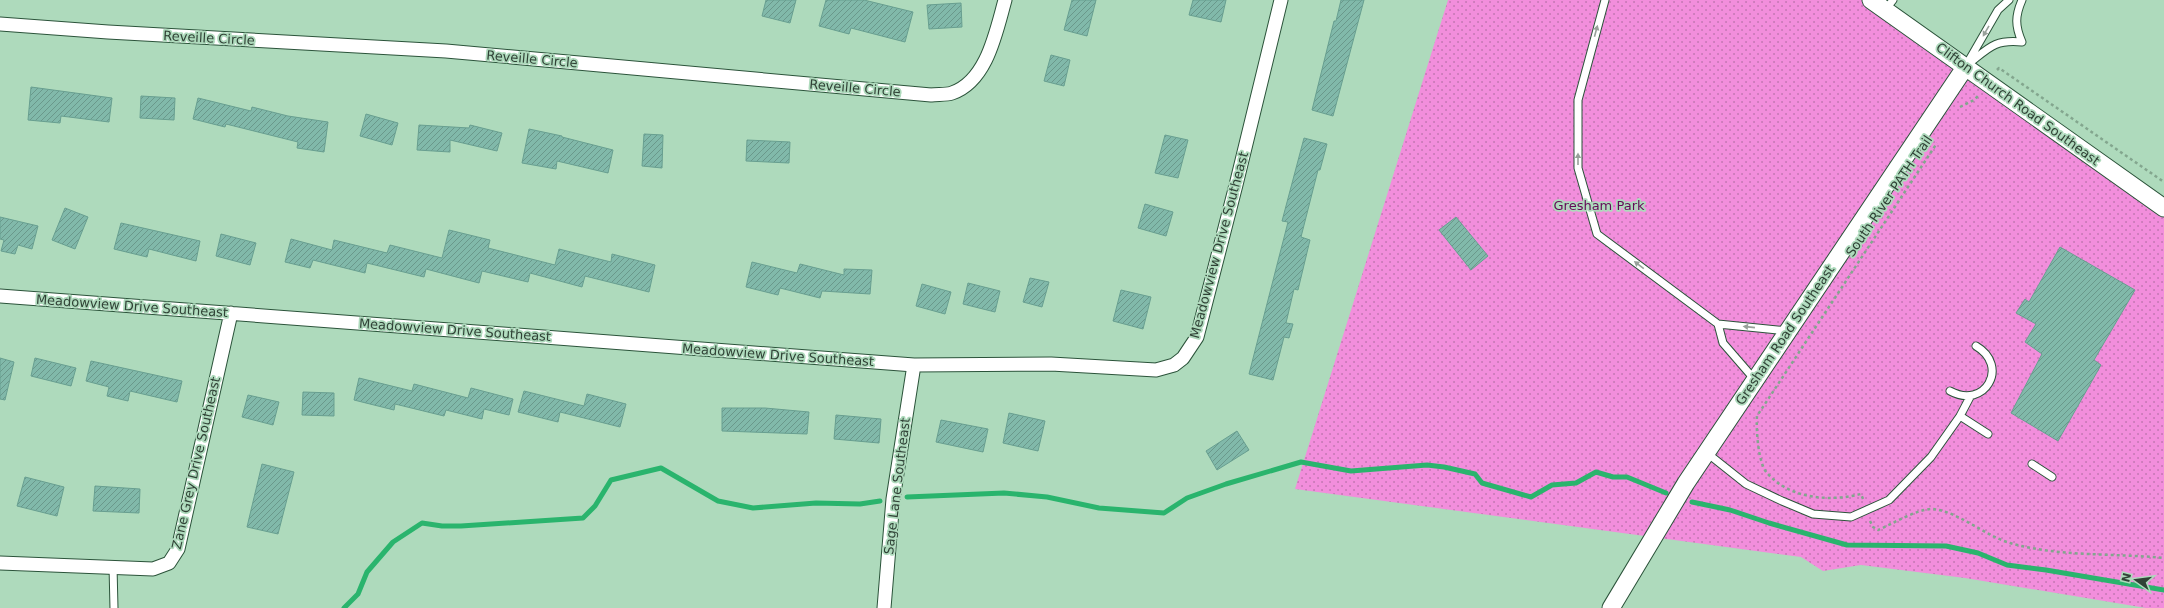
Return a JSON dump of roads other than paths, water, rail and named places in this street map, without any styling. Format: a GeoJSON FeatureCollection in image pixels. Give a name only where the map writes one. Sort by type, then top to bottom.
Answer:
{"type":"FeatureCollection","features":[{"type":"Feature","properties":{"kind":"street","name":"Reveille Circle"},"geometry":{"type":"LineString","coordinates":[[0,24],[108,32],[446,51],[931,95],[952,93],[974,79],[986,60],[1005,0]]}},
{"type":"Feature","properties":{"kind":"street","name":"Meadowview Drive Southeast"},"geometry":{"type":"LineString","coordinates":[[0,296],[914,365],[1052,364],[1156,370],[1174,365],[1184,358],[1197,337],[1236,186],[1281,0]]}},
{"type":"Feature","properties":{"kind":"street","name":"Clifton Church Road Southeast"},"geometry":{"type":"LineString","coordinates":[[1871,0],[1889,5],[1966,66],[2164,208]]}},
{"type":"Feature","properties":{"kind":"street","name":"Gresham Road Southeast"},"geometry":{"type":"LineString","coordinates":[[1611,608],[1707,453],[1966,66]]}},
{"type":"Feature","properties":{"kind":"street","name":"Zane Grey Drive Southeast"},"geometry":{"type":"LineString","coordinates":[[0,563],[113,566],[153,569],[169,563],[178,549],[230,313]]}},
{"type":"Feature","properties":{"kind":"street","name":"Sage Lane Southeast"},"geometry":{"type":"LineString","coordinates":[[884,608],[893,499],[914,365]]}},
{"type":"Feature","properties":{"kind":"lane"},"geometry":{"type":"LineString","coordinates":[[1605,0],[1578,100],[1578,168],[1597,234],[1718,324],[1788,331]]}},
{"type":"Feature","properties":{"kind":"lane"},"geometry":{"type":"LineString","coordinates":[[1966,66],[1998,10],[2009,0]]}},
{"type":"Feature","properties":{"kind":"lane"},"geometry":{"type":"LineString","coordinates":[[1966,66],[1994,44],[2005,40],[2022,42],[2017,29],[2016,20],[2022,0]]}},
{"type":"Feature","properties":{"kind":"lane"},"geometry":{"type":"LineString","coordinates":[[1718,324],[1723,343],[1755,380]]}},
{"type":"Feature","properties":{"kind":"lane"},"geometry":{"type":"LineString","coordinates":[[1950,391],[1963,396],[1970,396],[1982,391],[1992,374],[1992,367],[1987,354],[1976,346]]}},
{"type":"Feature","properties":{"kind":"lane"},"geometry":{"type":"LineString","coordinates":[[1707,453],[1746,484],[1782,501],[1812,514],[1851,517],[1889,500],[1931,457],[1960,416],[1970,396]]}},
{"type":"Feature","properties":{"kind":"lane"},"geometry":{"type":"LineString","coordinates":[[1960,416],[1988,434]]}},
{"type":"Feature","properties":{"kind":"lane"},"geometry":{"type":"LineString","coordinates":[[2032,464],[2052,476]]}},
{"type":"Feature","properties":{"kind":"lane"},"geometry":{"type":"LineString","coordinates":[[113,566],[114,608]]}},
{"type":"Feature","properties":{"kind":"waterway"},"geometry":{"type":"LineString","coordinates":[[907,497],[1004,493],[1047,497],[1099,508],[1164,513],[1187,498],[1226,484],[1301,462],[1351,471],[1427,465],[1444,467],[1475,474],[1482,483],[1531,497],[1552,485],[1576,483],[1596,472],[1613,477],[1627,477],[1666,493]]}},
{"type":"Feature","properties":{"kind":"waterway"},"geometry":{"type":"LineString","coordinates":[[344,608],[358,594],[367,572],[393,542],[422,523],[442,526],[461,526],[583,518],[595,506],[611,480],[661,468],[718,501],[753,508],[816,503],[860,504],[880,501]]}},
{"type":"Feature","properties":{"kind":"waterway"},"geometry":{"type":"LineString","coordinates":[[1692,502],[1730,510],[1769,523],[1847,545],[1946,546],[1978,553],[2007,565],[2164,590]]}},
{"type":"Feature","properties":{"kind":"park label","name":"Gresham Park"},"geometry":{"type":"Point","coordinates":[1599,205]}}]}
